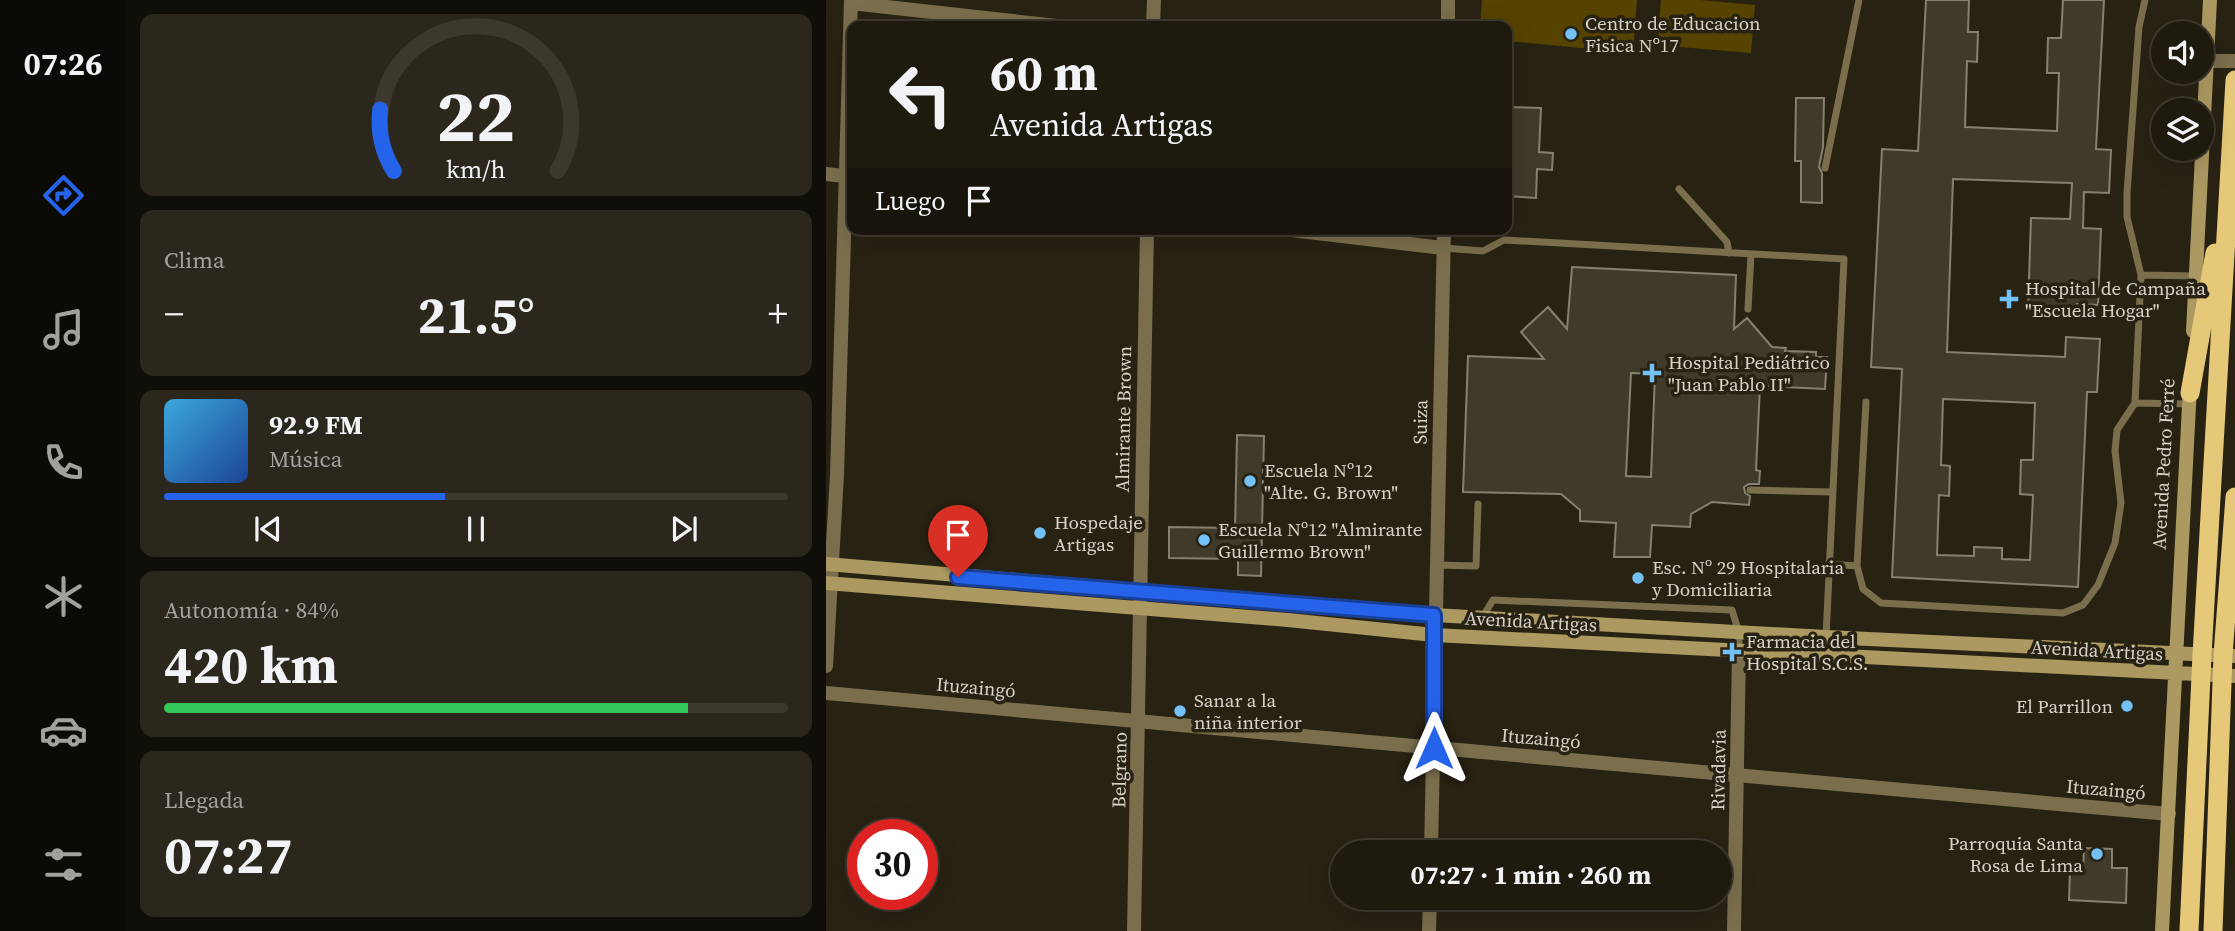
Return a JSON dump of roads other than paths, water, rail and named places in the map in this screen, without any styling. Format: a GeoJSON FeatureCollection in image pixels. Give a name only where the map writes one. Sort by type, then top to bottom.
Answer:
{"type":"FeatureCollection","features":[{"type":"Feature","properties":{"kind":"highway"},"geometry":{"type":"LineString","coordinates":[[2189,931],[2235,80]]}},
{"type":"Feature","properties":{"kind":"highway"},"geometry":{"type":"LineString","coordinates":[[2189,399],[2219,236],[2231,151]]}},
{"type":"Feature","properties":{"kind":"highway"},"geometry":{"type":"LineString","coordinates":[[2213,931],[2229,676],[2235,497]]}},
{"type":"Feature","properties":{"kind":"main road","name":"Avenida Pedro Ferré"},"geometry":{"type":"LineString","coordinates":[[2209,21],[2210,0]]}},
{"type":"Feature","properties":{"kind":"main road","name":"Avenida Pedro Ferré"},"geometry":{"type":"LineString","coordinates":[[2162,931],[2207,84]]}},
{"type":"Feature","properties":{"kind":"main road","name":"Avenida Artigas"},"geometry":{"type":"LineString","coordinates":[[829,565],[1434,615],[1826,638],[2229,655]]}},
{"type":"Feature","properties":{"kind":"main road","name":"Avenida Artigas"},"geometry":{"type":"LineString","coordinates":[[829,583],[1288,620],[1434,635],[2229,676]]}},
{"type":"Feature","properties":{"kind":"street"},"geometry":{"type":"LineString","coordinates":[[1153,21],[1154,0]]}},
{"type":"Feature","properties":{"kind":"street"},"geometry":{"type":"LineString","coordinates":[[1448,0],[1448,21]]}},
{"type":"Feature","properties":{"kind":"street"},"geometry":{"type":"LineString","coordinates":[[851,21],[851,1],[1016,21]]}},
{"type":"Feature","properties":{"kind":"street"},"geometry":{"type":"LineString","coordinates":[[2214,61],[2235,61]]}},
{"type":"Feature","properties":{"kind":"street"},"geometry":{"type":"LineString","coordinates":[[826,174],[847,176]]}},
{"type":"Feature","properties":{"kind":"street"},"geometry":{"type":"LineString","coordinates":[[826,666],[831,474],[847,223]]}},
{"type":"Feature","properties":{"kind":"street","name":"Almirante Brown"},"geometry":{"type":"LineString","coordinates":[[1139,610],[1147,235]]}},
{"type":"Feature","properties":{"kind":"street"},"geometry":{"type":"LineString","coordinates":[[1334,235],[1443,248]]}},
{"type":"Feature","properties":{"kind":"street","name":"Suiza"},"geometry":{"type":"LineString","coordinates":[[1431,840],[1444,235]]}},
{"type":"Feature","properties":{"kind":"street","name":"Belgrano"},"geometry":{"type":"LineString","coordinates":[[1134,931],[1139,610]]}},
{"type":"Feature","properties":{"kind":"street","name":"Rivadavia"},"geometry":{"type":"LineString","coordinates":[[1734,931],[1739,652]]}},
{"type":"Feature","properties":{"kind":"street","name":"Ituzaingó"},"geometry":{"type":"LineString","coordinates":[[826,693],[2169,814]]}},
{"type":"Feature","properties":{"kind":"street"},"geometry":{"type":"LineString","coordinates":[[1429,931],[1430,910]]}},
{"type":"Feature","properties":{"kind":"lane"},"geometry":{"type":"LineString","coordinates":[[1825,168],[1859,0]]}},
{"type":"Feature","properties":{"kind":"lane"},"geometry":{"type":"LineString","coordinates":[[1866,402],[1857,566],[1863,589],[1881,603],[2063,613],[2083,606],[2098,585],[2115,543],[2121,503],[2115,451],[2117,429],[2134,403],[2141,275],[2127,217],[2127,193],[2139,27],[2145,0]]}},
{"type":"Feature","properties":{"kind":"lane"},"geometry":{"type":"LineString","coordinates":[[1679,189],[1727,242],[1729,253]]}},
{"type":"Feature","properties":{"kind":"lane"},"geometry":{"type":"LineString","coordinates":[[1443,248],[1483,251],[1504,240],[1844,259],[1826,638]]}},
{"type":"Feature","properties":{"kind":"lane"},"geometry":{"type":"LineString","coordinates":[[1748,309],[1751,254]]}},
{"type":"Feature","properties":{"kind":"lane"},"geometry":{"type":"LineString","coordinates":[[2141,275],[2197,276]]}},
{"type":"Feature","properties":{"kind":"lane"},"geometry":{"type":"LineString","coordinates":[[2134,403],[2189,399]]}},
{"type":"Feature","properties":{"kind":"lane"},"geometry":{"type":"LineString","coordinates":[[1750,490],[1832,492]]}},
{"type":"Feature","properties":{"kind":"lane"},"geometry":{"type":"LineString","coordinates":[[1436,565],[1476,566],[1478,504]]}},
{"type":"Feature","properties":{"kind":"lane"},"geometry":{"type":"LineString","coordinates":[[1828,564],[1857,566]]}},
{"type":"Feature","properties":{"kind":"lane"},"geometry":{"type":"LineString","coordinates":[[1482,618],[1493,600],[1732,610],[1740,633],[1739,652]]}},
{"type":"Feature","properties":{"kind":"place","name":"Centro de Educacion Fisica Nº17"},"geometry":{"type":"Point","coordinates":[1571,34]}},
{"type":"Feature","properties":{"kind":"place","name":"Hospital de Campaña \"Escuela Hogar\""},"geometry":{"type":"Point","coordinates":[2009,299]}},
{"type":"Feature","properties":{"kind":"place","name":"Hospital Pediátrico \"Juan Pablo II\""},"geometry":{"type":"Point","coordinates":[1652,373]}},
{"type":"Feature","properties":{"kind":"place","name":"Escuela Nº12 \"Alte. G. Brown\""},"geometry":{"type":"Point","coordinates":[1250,481]}},
{"type":"Feature","properties":{"kind":"place","name":"Hospedaje Artigas"},"geometry":{"type":"Point","coordinates":[1040,533]}},
{"type":"Feature","properties":{"kind":"place","name":"Escuela Nº12 \"Almirante Guillermo Brown\""},"geometry":{"type":"Point","coordinates":[1204,540]}},
{"type":"Feature","properties":{"kind":"place","name":"Esc. Nº 29 Hospitalaria y Domiciliaria"},"geometry":{"type":"Point","coordinates":[1638,578]}},
{"type":"Feature","properties":{"kind":"place","name":"Farmacia del Hospital S.C.S."},"geometry":{"type":"Point","coordinates":[1732,652]}},
{"type":"Feature","properties":{"kind":"place","name":"El Parrillon"},"geometry":{"type":"Point","coordinates":[2127,706]}},
{"type":"Feature","properties":{"kind":"place","name":"Sanar a la niña interior"},"geometry":{"type":"Point","coordinates":[1180,711]}},
{"type":"Feature","properties":{"kind":"place","name":"Parroquia Santa Rosa de Lima"},"geometry":{"type":"Point","coordinates":[2097,854]}}]}
